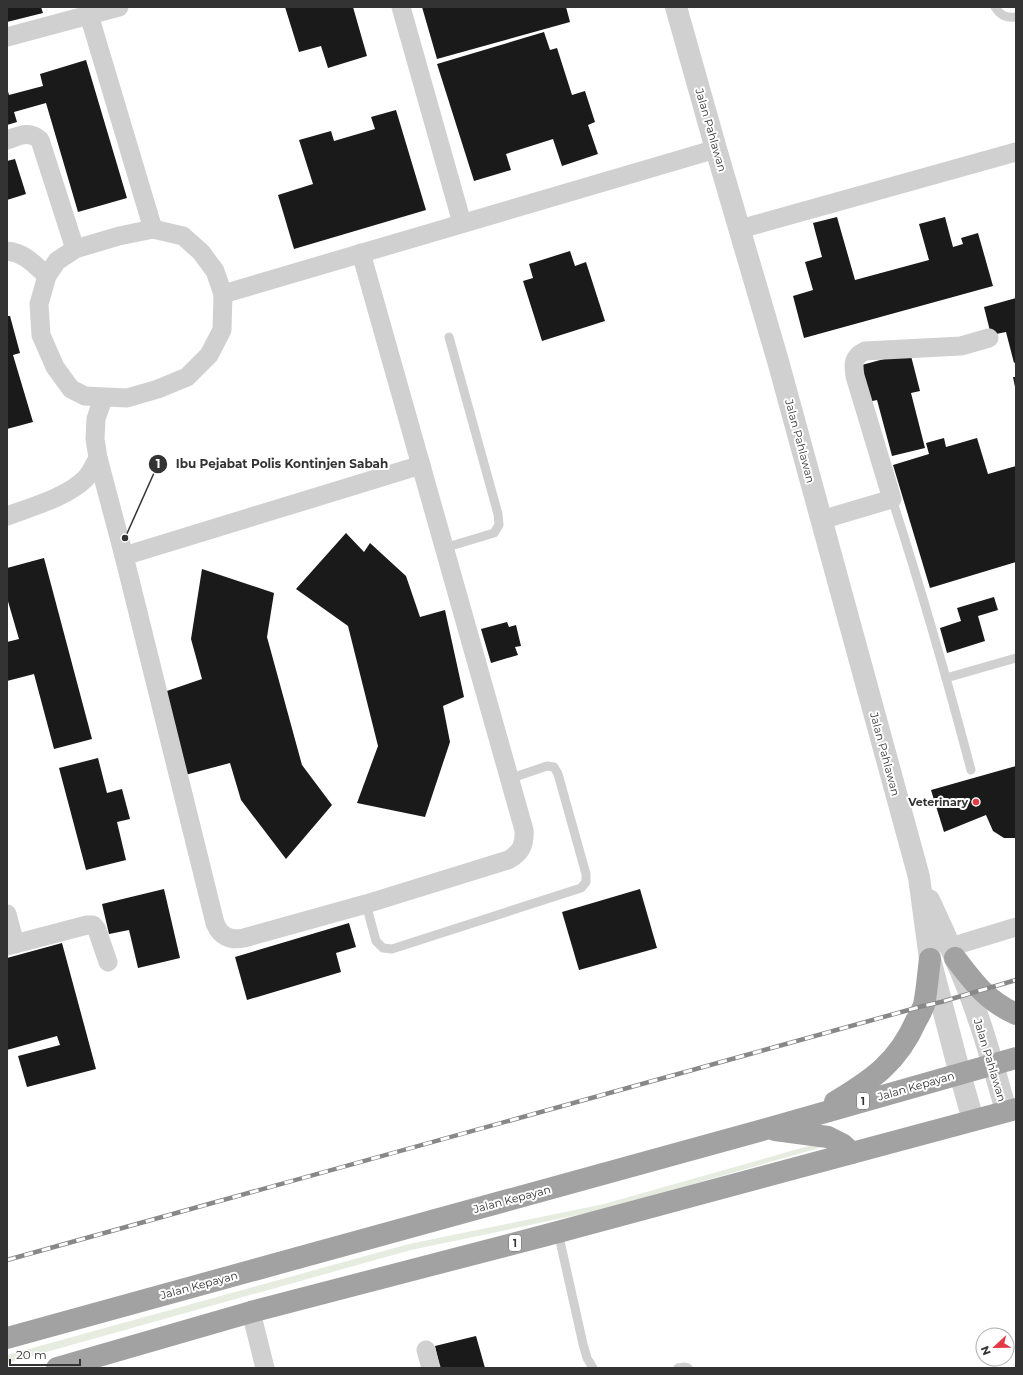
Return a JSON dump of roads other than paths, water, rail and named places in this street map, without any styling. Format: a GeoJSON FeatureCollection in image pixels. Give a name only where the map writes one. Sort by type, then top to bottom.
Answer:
{"type":"FeatureCollection","features":[{"type":"Feature","properties":{"kind":"highway"},"geometry":{"type":"LineString","coordinates":[[953,953],[980,990],[991,1000],[1016,1014]]}},
{"type":"Feature","properties":{"kind":"highway"},"geometry":{"type":"LineString","coordinates":[[816,1115],[872,1078],[897,1055],[924,1006],[930,959]]}},
{"type":"Feature","properties":{"kind":"highway","name":"Jalan Kepayan"},"geometry":{"type":"LineString","coordinates":[[7,1338],[766,1129],[1016,1058]]}},
{"type":"Feature","properties":{"kind":"highway","name":"1"},"geometry":{"type":"LineString","coordinates":[[57,1368],[251,1312],[558,1232],[1011,1110]]}},
{"type":"Feature","properties":{"kind":"highway"},"geometry":{"type":"LineString","coordinates":[[766,1129],[828,1137],[842,1144],[852,1153]]}},
{"type":"Feature","properties":{"kind":"street"},"geometry":{"type":"LineString","coordinates":[[7,37],[88,11],[119,7]]}},
{"type":"Feature","properties":{"kind":"street"},"geometry":{"type":"LineString","coordinates":[[401,7],[462,223]]}},
{"type":"Feature","properties":{"kind":"street","name":"Jalan Pahlawan"},"geometry":{"type":"LineString","coordinates":[[676,7],[778,361],[919,877],[930,959],[973,1120]]}},
{"type":"Feature","properties":{"kind":"street"},"geometry":{"type":"LineString","coordinates":[[88,11],[153,229]]}},
{"type":"Feature","properties":{"kind":"street"},"geometry":{"type":"LineString","coordinates":[[7,140],[30,134],[35,135],[40,140],[75,249]]}},
{"type":"Feature","properties":{"kind":"street"},"geometry":{"type":"LineString","coordinates":[[223,294],[716,149]]}},
{"type":"Feature","properties":{"kind":"street"},"geometry":{"type":"LineString","coordinates":[[740,229],[1016,152]]}},
{"type":"Feature","properties":{"kind":"street"},"geometry":{"type":"LineString","coordinates":[[153,229],[183,236],[201,252],[215,271],[223,294],[222,330],[209,355],[187,377],[127,398],[85,396],[71,389],[55,367],[41,335],[39,304],[46,276],[57,261],[75,249],[119,236],[153,229]]}},
{"type":"Feature","properties":{"kind":"street"},"geometry":{"type":"LineString","coordinates":[[7,251],[17,252],[30,260],[46,276]]}},
{"type":"Feature","properties":{"kind":"street"},"geometry":{"type":"LineString","coordinates":[[103,398],[96,419],[95,439],[98,458],[217,928],[226,937],[238,939],[366,904],[508,860],[521,850],[524,844],[524,830],[361,253]]}},
{"type":"Feature","properties":{"kind":"street"},"geometry":{"type":"LineString","coordinates":[[822,520],[892,499],[855,376],[854,365],[859,354],[865,351],[961,346],[990,338]]}},
{"type":"Feature","properties":{"kind":"street"},"geometry":{"type":"LineString","coordinates":[[7,516],[68,492],[84,480],[98,458]]}},
{"type":"Feature","properties":{"kind":"street"},"geometry":{"type":"LineString","coordinates":[[124,556],[421,465]]}},
{"type":"Feature","properties":{"kind":"street","name":"Jalan Pahlawan"},"geometry":{"type":"LineString","coordinates":[[919,877],[953,953],[1011,1110]]}},
{"type":"Feature","properties":{"kind":"street"},"geometry":{"type":"LineString","coordinates":[[7,914],[11,945],[87,924],[93,925],[97,930],[108,962]]}},
{"type":"Feature","properties":{"kind":"street"},"geometry":{"type":"LineString","coordinates":[[953,953],[1016,927]]}},
{"type":"Feature","properties":{"kind":"street"},"geometry":{"type":"LineString","coordinates":[[251,1312],[265,1368]]}},
{"type":"Feature","properties":{"kind":"street"},"geometry":{"type":"LineString","coordinates":[[426,1350],[431,1368]]}},
{"type":"Feature","properties":{"kind":"lane"},"geometry":{"type":"LineString","coordinates":[[995,7],[1000,14],[1008,18],[1016,17]]}},
{"type":"Feature","properties":{"kind":"lane"},"geometry":{"type":"LineString","coordinates":[[444,548],[494,533],[499,525],[498,514],[449,337]]}},
{"type":"Feature","properties":{"kind":"lane"},"geometry":{"type":"LineString","coordinates":[[892,499],[946,678],[971,770]]}},
{"type":"Feature","properties":{"kind":"lane"},"geometry":{"type":"LineString","coordinates":[[946,678],[1016,658]]}},
{"type":"Feature","properties":{"kind":"lane"},"geometry":{"type":"LineString","coordinates":[[366,904],[376,942],[383,948],[392,949],[581,888],[586,882],[586,874],[558,774],[554,767],[547,766],[509,779]]}},
{"type":"Feature","properties":{"kind":"lane"},"geometry":{"type":"LineString","coordinates":[[558,1232],[583,1344],[593,1368]]}},
{"type":"Feature","properties":{"kind":"lane"},"geometry":{"type":"LineString","coordinates":[[678,1368],[688,1368]]}},
{"type":"Feature","properties":{"kind":"railway"},"geometry":{"type":"LineString","coordinates":[[7,1260],[1016,980]]}},
{"type":"Feature","properties":{"kind":"place","name":"Ibu Pejabat Polis Kontinjen Sabah"},"geometry":{"type":"Point","coordinates":[125,538]}},
{"type":"Feature","properties":{"kind":"place","name":"Veterinary"},"geometry":{"type":"Point","coordinates":[976,802]}}]}
